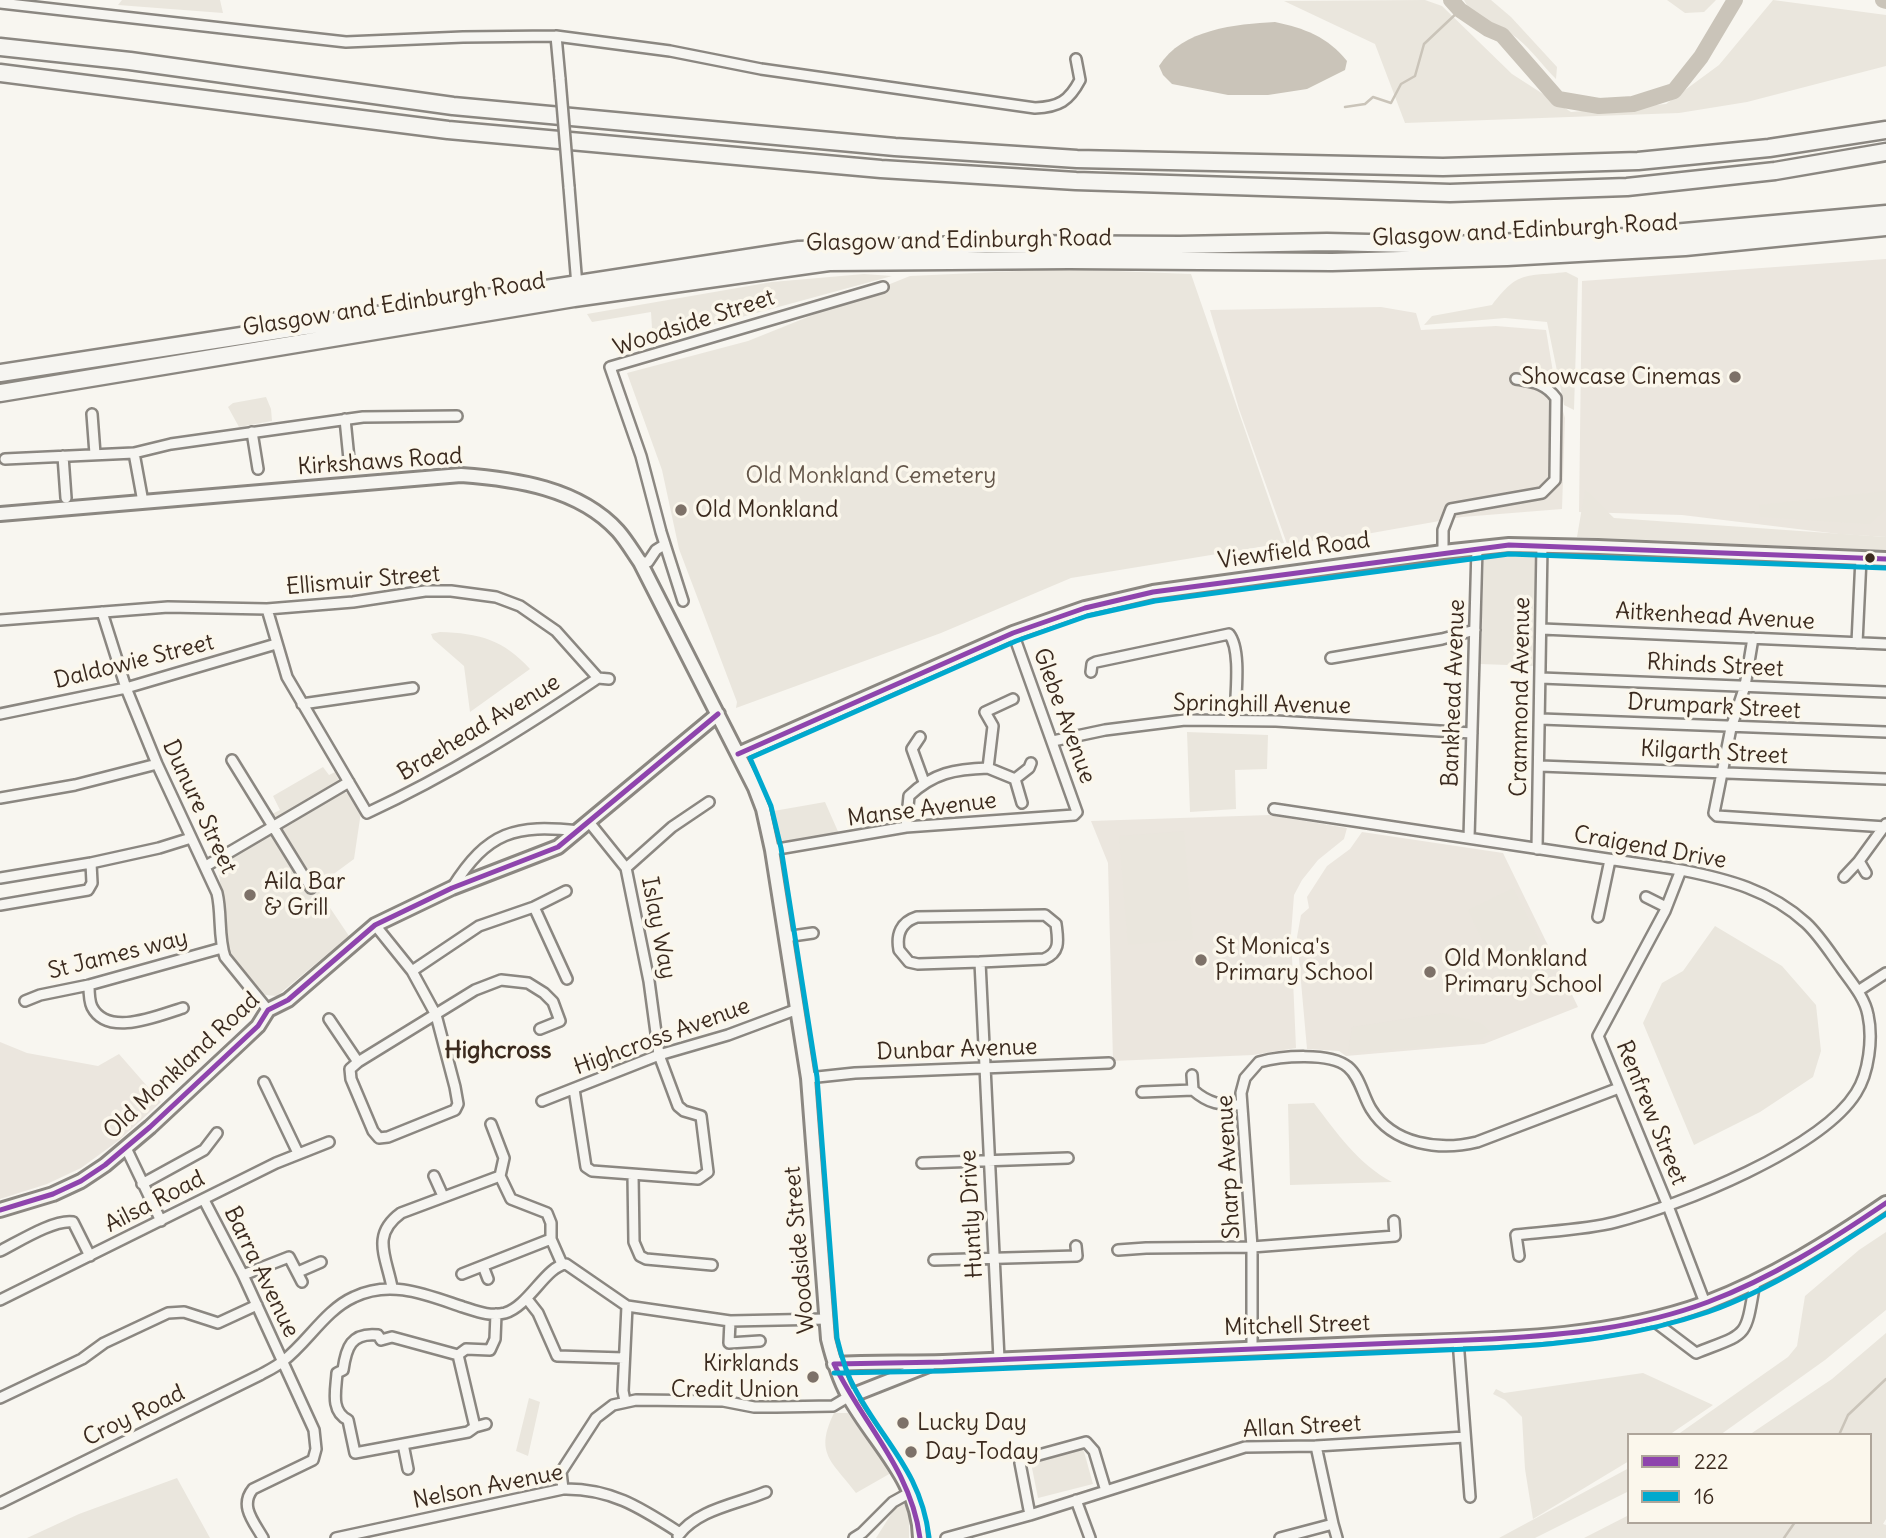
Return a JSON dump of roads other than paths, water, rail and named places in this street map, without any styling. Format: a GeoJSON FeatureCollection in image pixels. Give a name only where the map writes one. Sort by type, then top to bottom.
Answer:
{"type":"FeatureCollection","features":[{"type":"Feature","properties":{"kind":"highway"},"geometry":{"type":"LineString","coordinates":[[0,47],[130,61],[466,107],[895,147],[1077,159],[1443,167],[1638,161],[1769,148],[1886,130]]}},
{"type":"Feature","properties":{"kind":"highway"},"geometry":{"type":"LineString","coordinates":[[0,73],[448,130],[881,169],[1076,181],[1450,193],[1627,187],[1775,171],[1886,152]]}},
{"type":"Feature","properties":{"kind":"highway","name":"Glasgow and Edinburgh Road"},"geometry":{"type":"LineString","coordinates":[[0,373],[799,250],[994,244],[1180,245],[1327,242],[1452,245],[1654,235],[1886,214]]}},
{"type":"Feature","properties":{"kind":"highway","name":"Glasgow and Edinburgh Road"},"geometry":{"type":"LineString","coordinates":[[0,393],[575,298],[829,262],[1332,262],[1607,253],[1886,229]]}},
{"type":"Feature","properties":{"kind":"street"},"geometry":{"type":"LineString","coordinates":[[0,3],[346,42],[556,36],[670,51],[761,69],[1035,108],[1051,108],[1065,102],[1080,80],[1076,59]]}},
{"type":"Feature","properties":{"kind":"street"},"geometry":{"type":"LineString","coordinates":[[556,36],[577,286]]}},
{"type":"Feature","properties":{"kind":"street","name":"Woodside Street"},"geometry":{"type":"LineString","coordinates":[[683,601],[664,545],[641,456],[610,367],[883,287]]}},
{"type":"Feature","properties":{"kind":"street"},"geometry":{"type":"LineString","coordinates":[[1443,552],[1443,530],[1451,509],[1542,493],[1555,480],[1556,398],[1549,389],[1538,383],[1517,379]]}},
{"type":"Feature","properties":{"kind":"street"},"geometry":{"type":"LineString","coordinates":[[92,414],[95,454]]}},
{"type":"Feature","properties":{"kind":"street"},"geometry":{"type":"LineString","coordinates":[[5,459],[134,453],[171,444],[363,417],[457,416]]}},
{"type":"Feature","properties":{"kind":"street"},"geometry":{"type":"LineString","coordinates":[[345,419],[349,459]]}},
{"type":"Feature","properties":{"kind":"street"},"geometry":{"type":"LineString","coordinates":[[252,432],[258,469]]}},
{"type":"Feature","properties":{"kind":"street"},"geometry":{"type":"LineString","coordinates":[[134,453],[143,502]]}},
{"type":"Feature","properties":{"kind":"street"},"geometry":{"type":"LineString","coordinates":[[63,456],[65,498]]}},
{"type":"Feature","properties":{"kind":"street","name":"Kirkshaws Road"},"geometry":{"type":"LineString","coordinates":[[2,512],[461,475],[516,480],[565,495],[583,504],[617,530],[640,562],[679,640]]}},
{"type":"Feature","properties":{"kind":"street"},"geometry":{"type":"LineString","coordinates":[[640,562],[648,562],[656,550],[664,545]]}},
{"type":"Feature","properties":{"kind":"street","name":"Viewfield Road"},"geometry":{"type":"LineString","coordinates":[[738,754],[1013,633],[1085,608],[1153,592],[1443,552],[1542,545],[1886,559]]}},
{"type":"Feature","properties":{"kind":"street","name":"Crammond Avenue"},"geometry":{"type":"LineString","coordinates":[[1537,849],[1542,545]]}},
{"type":"Feature","properties":{"kind":"street","name":"Bankhead Avenue"},"geometry":{"type":"LineString","coordinates":[[1469,838],[1477,548]]}},
{"type":"Feature","properties":{"kind":"street"},"geometry":{"type":"LineString","coordinates":[[1857,643],[1861,558]]}},
{"type":"Feature","properties":{"kind":"street","name":"Ellismuir Street"},"geometry":{"type":"LineString","coordinates":[[0,620],[168,607],[267,609],[353,602],[425,591],[451,591],[496,597],[520,606],[556,631],[598,677]]}},
{"type":"Feature","properties":{"kind":"street"},"geometry":{"type":"LineString","coordinates":[[206,866],[349,782],[287,677],[267,609]]}},
{"type":"Feature","properties":{"kind":"street","name":"Dunure Street"},"geometry":{"type":"LineString","coordinates":[[102,612],[126,688],[157,764],[206,866],[222,911],[222,948]]}},
{"type":"Feature","properties":{"kind":"street","name":"Aitkenhead Avenue"},"geometry":{"type":"LineString","coordinates":[[1542,629],[1886,644]]}},
{"type":"Feature","properties":{"kind":"street"},"geometry":{"type":"LineString","coordinates":[[1331,658],[1442,639],[1475,630]]}},
{"type":"Feature","properties":{"kind":"street","name":"Glebe Avenue"},"geometry":{"type":"LineString","coordinates":[[1013,633],[1077,812]]}},
{"type":"Feature","properties":{"kind":"street"},"geometry":{"type":"LineString","coordinates":[[1091,672],[1092,664],[1096,662],[1229,634],[1236,659],[1235,719]]}},
{"type":"Feature","properties":{"kind":"street"},"geometry":{"type":"LineString","coordinates":[[1753,638],[1745,686],[1731,728],[1714,813],[1717,816],[1886,826]]}},
{"type":"Feature","properties":{"kind":"street","name":"Woodside Street"},"geometry":{"type":"LineString","coordinates":[[679,640],[755,788],[763,809],[772,850],[795,1010],[808,1079],[828,1339],[834,1364],[849,1397],[911,1492],[920,1538]]}},
{"type":"Feature","properties":{"kind":"street","name":"Daldowie Street"},"geometry":{"type":"LineString","coordinates":[[0,714],[126,688],[276,644]]}},
{"type":"Feature","properties":{"kind":"street"},"geometry":{"type":"LineString","coordinates":[[598,677],[609,679]]}},
{"type":"Feature","properties":{"kind":"street","name":"Braehead Avenue"},"geometry":{"type":"LineString","coordinates":[[349,782],[367,813],[422,788],[475,757],[598,677]]}},
{"type":"Feature","properties":{"kind":"street","name":"Rhinds Street"},"geometry":{"type":"LineString","coordinates":[[1541,678],[1886,692]]}},
{"type":"Feature","properties":{"kind":"street"},"geometry":{"type":"LineString","coordinates":[[302,705],[413,688]]}},
{"type":"Feature","properties":{"kind":"street"},"geometry":{"type":"LineString","coordinates":[[988,768],[993,726],[985,712],[1013,699]]}},
{"type":"Feature","properties":{"kind":"street","name":"Old Monkland Road"},"geometry":{"type":"LineString","coordinates":[[0,1210],[53,1194],[81,1181],[126,1148],[258,1026],[268,1010],[288,1000],[375,925],[452,888],[558,847],[718,714]]}},
{"type":"Feature","properties":{"kind":"street","name":"Springhill Avenue"},"geometry":{"type":"LineString","coordinates":[[1053,741],[1105,730],[1185,720],[1235,719],[1472,733]]}},
{"type":"Feature","properties":{"kind":"street","name":"Drumpark Street"},"geometry":{"type":"LineString","coordinates":[[1541,719],[1886,732]]}},
{"type":"Feature","properties":{"kind":"street"},"geometry":{"type":"LineString","coordinates":[[919,737],[912,749],[923,782]]}},
{"type":"Feature","properties":{"kind":"street"},"geometry":{"type":"LineString","coordinates":[[232,760],[311,888]]}},
{"type":"Feature","properties":{"kind":"street"},"geometry":{"type":"LineString","coordinates":[[1015,779],[1030,768],[1031,763]]}},
{"type":"Feature","properties":{"kind":"street"},"geometry":{"type":"LineString","coordinates":[[0,798],[75,785],[157,764]]}},
{"type":"Feature","properties":{"kind":"street","name":"Kilgarth Street"},"geometry":{"type":"LineString","coordinates":[[1540,766],[1886,779]]}},
{"type":"Feature","properties":{"kind":"street"},"geometry":{"type":"LineString","coordinates":[[906,827],[909,796],[923,782],[959,769],[988,768],[1015,779]]}},
{"type":"Feature","properties":{"kind":"street"},"geometry":{"type":"LineString","coordinates":[[1015,779],[1022,803]]}},
{"type":"Feature","properties":{"kind":"street"},"geometry":{"type":"LineString","coordinates":[[626,868],[671,827],[709,802]]}},
{"type":"Feature","properties":{"kind":"street","name":"Craigend Drive"},"geometry":{"type":"LineString","coordinates":[[1274,809],[1681,870],[1731,880],[1790,909],[1808,925],[1858,991],[1868,1014],[1870,1043],[1864,1074],[1857,1092],[1840,1112],[1819,1130],[1752,1170],[1668,1206],[1614,1222],[1516,1235],[1519,1256]]}},
{"type":"Feature","properties":{"kind":"street","name":"Manse Avenue"},"geometry":{"type":"LineString","coordinates":[[772,850],[906,827],[1074,815],[1077,812]]}},
{"type":"Feature","properties":{"kind":"street","name":"Old Monkland Road"},"geometry":{"type":"LineString","coordinates":[[452,888],[464,869],[492,841],[504,834],[542,828],[584,826]]}},
{"type":"Feature","properties":{"kind":"street","name":"Islay Way"},"geometry":{"type":"LineString","coordinates":[[584,826],[626,868],[649,981],[659,1055],[678,1106],[684,1111],[701,1116],[708,1172],[698,1179],[633,1175]]}},
{"type":"Feature","properties":{"kind":"street"},"geometry":{"type":"LineString","coordinates":[[1844,877],[1886,826]]}},
{"type":"Feature","properties":{"kind":"street"},"geometry":{"type":"LineString","coordinates":[[0,878],[90,863],[191,838]]}},
{"type":"Feature","properties":{"kind":"street"},"geometry":{"type":"LineString","coordinates":[[1598,918],[1610,860]]}},
{"type":"Feature","properties":{"kind":"street"},"geometry":{"type":"LineString","coordinates":[[1859,861],[1866,873]]}},
{"type":"Feature","properties":{"kind":"street"},"geometry":{"type":"LineString","coordinates":[[0,905],[88,890],[92,883],[90,863]]}},
{"type":"Feature","properties":{"kind":"street","name":"Renfrew Street"},"geometry":{"type":"LineString","coordinates":[[1681,870],[1667,907],[1598,1036],[1705,1303]]}},
{"type":"Feature","properties":{"kind":"street"},"geometry":{"type":"LineString","coordinates":[[412,971],[479,926],[534,907],[566,891]]}},
{"type":"Feature","properties":{"kind":"street"},"geometry":{"type":"LineString","coordinates":[[1646,897],[1667,907]]}},
{"type":"Feature","properties":{"kind":"street"},"geometry":{"type":"LineString","coordinates":[[534,907],[567,979]]}},
{"type":"Feature","properties":{"kind":"street"},"geometry":{"type":"LineString","coordinates":[[1045,915],[1056,924],[1058,946],[1052,955],[1044,959],[980,962],[909,962],[899,950],[898,933],[903,925],[917,917],[1045,915]]}},
{"type":"Feature","properties":{"kind":"street"},"geometry":{"type":"LineString","coordinates":[[375,925],[412,971],[436,1015],[458,1104],[455,1110],[388,1137],[379,1138],[373,1131],[351,1079],[350,1069],[358,1062],[436,1015],[475,990],[490,983],[509,980],[527,983],[551,999],[560,1021],[540,1029]]}},
{"type":"Feature","properties":{"kind":"street"},"geometry":{"type":"LineString","coordinates":[[785,937],[813,933]]}},
{"type":"Feature","properties":{"kind":"street"},"geometry":{"type":"LineString","coordinates":[[222,948],[231,965],[268,1010]]}},
{"type":"Feature","properties":{"kind":"street","name":"St James way"},"geometry":{"type":"LineString","coordinates":[[25,1001],[222,948]]}},
{"type":"Feature","properties":{"kind":"street","name":"Huntly Drive"},"geometry":{"type":"LineString","coordinates":[[980,962],[999,1359]]}},
{"type":"Feature","properties":{"kind":"street"},"geometry":{"type":"LineString","coordinates":[[1858,991],[1886,974]]}},
{"type":"Feature","properties":{"kind":"street"},"geometry":{"type":"LineString","coordinates":[[89,985],[90,1005],[111,1022],[122,1024],[183,1008]]}},
{"type":"Feature","properties":{"kind":"street","name":"Highcross Avenue"},"geometry":{"type":"LineString","coordinates":[[542,1101],[659,1055],[728,1035],[795,1010]]}},
{"type":"Feature","properties":{"kind":"street"},"geometry":{"type":"LineString","coordinates":[[329,1020],[358,1062]]}},
{"type":"Feature","properties":{"kind":"street","name":"Sharp Avenue"},"geometry":{"type":"LineString","coordinates":[[1252,1349],[1252,1247],[1241,1105],[1245,1078],[1259,1062],[1303,1057],[1334,1059],[1351,1069],[1371,1109],[1391,1129],[1420,1143],[1461,1146],[1548,1117],[1619,1088]]}},
{"type":"Feature","properties":{"kind":"street","name":"Dunbar Avenue"},"geometry":{"type":"LineString","coordinates":[[808,1079],[855,1073],[1109,1063]]}},
{"type":"Feature","properties":{"kind":"street"},"geometry":{"type":"LineString","coordinates":[[1192,1074],[1193,1090]]}},
{"type":"Feature","properties":{"kind":"street"},"geometry":{"type":"LineString","coordinates":[[264,1082],[298,1153]]}},
{"type":"Feature","properties":{"kind":"street"},"geometry":{"type":"LineString","coordinates":[[574,1089],[586,1167],[592,1171],[633,1175],[634,1242],[640,1256],[646,1259],[712,1265]]}},
{"type":"Feature","properties":{"kind":"street"},"geometry":{"type":"LineString","coordinates":[[1142,1092],[1193,1090],[1216,1105],[1241,1105]]}},
{"type":"Feature","properties":{"kind":"street"},"geometry":{"type":"LineString","coordinates":[[491,1124],[504,1158],[500,1176],[511,1199],[547,1213],[551,1223],[551,1239],[562,1264]]}},
{"type":"Feature","properties":{"kind":"street"},"geometry":{"type":"LineString","coordinates":[[142,1184],[204,1150],[217,1133]]}},
{"type":"Feature","properties":{"kind":"street","name":"Ailsa Road"},"geometry":{"type":"LineString","coordinates":[[0,1300],[298,1153],[329,1142]]}},
{"type":"Feature","properties":{"kind":"street"},"geometry":{"type":"LineString","coordinates":[[126,1148],[161,1221]]}},
{"type":"Feature","properties":{"kind":"street"},"geometry":{"type":"LineString","coordinates":[[922,1163],[1068,1158]]}},
{"type":"Feature","properties":{"kind":"street"},"geometry":{"type":"LineString","coordinates":[[434,1176],[443,1196]]}},
{"type":"Feature","properties":{"kind":"street"},"geometry":{"type":"LineString","coordinates":[[500,1176],[401,1213],[390,1221],[382,1238],[392,1287],[483,1314],[496,1314],[512,1310],[527,1299],[562,1264]]}},
{"type":"Feature","properties":{"kind":"street","name":"Barra Avenue"},"geometry":{"type":"LineString","coordinates":[[204,1200],[243,1275],[314,1430],[316,1449],[313,1460],[253,1489],[248,1494],[246,1507],[263,1538]]}},
{"type":"Feature","properties":{"kind":"street","name":"Mitchell Street"},"geometry":{"type":"LineString","coordinates":[[834,1364],[943,1362],[1458,1340],[1561,1334],[1629,1324],[1705,1303],[1755,1282],[1819,1248],[1886,1203]]}},
{"type":"Feature","properties":{"kind":"street"},"geometry":{"type":"LineString","coordinates":[[0,1251],[51,1226],[69,1221],[73,1222],[90,1256]]}},
{"type":"Feature","properties":{"kind":"street"},"geometry":{"type":"LineString","coordinates":[[1118,1250],[1252,1247],[1395,1236],[1394,1221]]}},
{"type":"Feature","properties":{"kind":"street"},"geometry":{"type":"LineString","coordinates":[[462,1274],[551,1239]]}},
{"type":"Feature","properties":{"kind":"street"},"geometry":{"type":"LineString","coordinates":[[934,1260],[1077,1256],[1076,1246]]}},
{"type":"Feature","properties":{"kind":"street"},"geometry":{"type":"LineString","coordinates":[[243,1275],[285,1258],[292,1259],[302,1282]]}},
{"type":"Feature","properties":{"kind":"street"},"geometry":{"type":"LineString","coordinates":[[298,1272],[321,1262]]}},
{"type":"Feature","properties":{"kind":"street"},"geometry":{"type":"LineString","coordinates":[[562,1264],[566,1264],[627,1306],[730,1321],[827,1319]]}},
{"type":"Feature","properties":{"kind":"street"},"geometry":{"type":"LineString","coordinates":[[483,1266],[488,1279]]}},
{"type":"Feature","properties":{"kind":"street"},"geometry":{"type":"LineString","coordinates":[[1651,1319],[1696,1353],[1741,1335],[1748,1323],[1755,1282]]}},
{"type":"Feature","properties":{"kind":"street","name":"Croy Road"},"geometry":{"type":"LineString","coordinates":[[0,1503],[260,1376],[283,1361],[337,1307],[355,1296],[392,1287]]}},
{"type":"Feature","properties":{"kind":"street"},"geometry":{"type":"LineString","coordinates":[[527,1299],[538,1313],[557,1356],[624,1358]]}},
{"type":"Feature","properties":{"kind":"street"},"geometry":{"type":"LineString","coordinates":[[0,1398],[82,1359],[104,1343],[168,1313],[184,1312],[218,1322],[257,1305]]}},
{"type":"Feature","properties":{"kind":"street"},"geometry":{"type":"LineString","coordinates":[[625,1401],[627,1306]]}},
{"type":"Feature","properties":{"kind":"street"},"geometry":{"type":"LineString","coordinates":[[458,1355],[466,1349],[490,1350],[495,1339],[496,1314]]}},
{"type":"Feature","properties":{"kind":"street"},"geometry":{"type":"LineString","coordinates":[[730,1321],[729,1343],[760,1341]]}},
{"type":"Feature","properties":{"kind":"street"},"geometry":{"type":"LineString","coordinates":[[458,1355],[393,1337],[381,1340],[378,1335],[373,1334],[354,1340],[346,1349],[343,1370],[337,1373],[335,1408],[339,1416],[348,1420],[355,1453],[468,1432],[486,1424]]}},
{"type":"Feature","properties":{"kind":"street"},"geometry":{"type":"LineString","coordinates":[[1458,1340],[1470,1497]]}},
{"type":"Feature","properties":{"kind":"street"},"geometry":{"type":"LineString","coordinates":[[458,1355],[475,1427]]}},
{"type":"Feature","properties":{"kind":"street","name":"Mitchell Street"},"geometry":{"type":"LineString","coordinates":[[849,1397],[943,1362]]}},
{"type":"Feature","properties":{"kind":"street"},"geometry":{"type":"LineString","coordinates":[[563,1489],[561,1472],[596,1418],[603,1410],[625,1401],[723,1401],[776,1408],[833,1406],[849,1397]]}},
{"type":"Feature","properties":{"kind":"street","name":"Allan Street"},"geometry":{"type":"LineString","coordinates":[[946,1538],[1030,1515],[1245,1447],[1316,1446],[1465,1437]]}},
{"type":"Feature","properties":{"kind":"street"},"geometry":{"type":"LineString","coordinates":[[1030,1515],[1020,1463],[1024,1459],[1086,1442],[1094,1451],[1106,1491]]}},
{"type":"Feature","properties":{"kind":"street"},"geometry":{"type":"LineString","coordinates":[[403,1444],[408,1469]]}},
{"type":"Feature","properties":{"kind":"street"},"geometry":{"type":"LineString","coordinates":[[1316,1446],[1337,1538]]}},
{"type":"Feature","properties":{"kind":"street","name":"Nelson Avenue"},"geometry":{"type":"LineString","coordinates":[[336,1538],[563,1489],[603,1493],[636,1504],[679,1535]]}},
{"type":"Feature","properties":{"kind":"street"},"geometry":{"type":"LineString","coordinates":[[679,1535],[709,1512],[766,1492]]}},
{"type":"Feature","properties":{"kind":"street"},"geometry":{"type":"LineString","coordinates":[[854,1538],[893,1502],[911,1492]]}},
{"type":"Feature","properties":{"kind":"street"},"geometry":{"type":"LineString","coordinates":[[1076,1500],[1090,1538]]}},
{"type":"Feature","properties":{"kind":"street"},"geometry":{"type":"LineString","coordinates":[[1280,1538],[1333,1524]]}},
{"type":"Feature","properties":{"kind":"waterway"},"geometry":{"type":"LineString","coordinates":[[1451,0],[1460,10],[1502,35],[1558,99],[1599,106],[1633,104],[1674,91],[1701,57],[1735,0]]}},
{"type":"Feature","properties":{"kind":"waterway"},"geometry":{"type":"LineString","coordinates":[[1345,107],[1365,104],[1373,97],[1391,103],[1401,84],[1415,76],[1424,44],[1460,10]]}},
{"type":"Feature","properties":{"kind":"waterway"},"geometry":{"type":"LineString","coordinates":[[1840,1433],[1848,1415],[1886,1379]]}},
{"type":"Feature","properties":{"kind":"waterway"},"geometry":{"type":"LineString","coordinates":[[1784,1538],[1794,1524]]}},
{"type":"Feature","properties":{"kind":"place","name":"Showcase Cinemas"},"geometry":{"type":"Point","coordinates":[1735,377]}},
{"type":"Feature","properties":{"kind":"place","name":"Old Monkland"},"geometry":{"type":"Point","coordinates":[681,510]}},
{"type":"Feature","properties":{"kind":"place","name":"Aila Bar & Grill"},"geometry":{"type":"Point","coordinates":[250,895]}},
{"type":"Feature","properties":{"kind":"place","name":"St Monica's Primary School"},"geometry":{"type":"Point","coordinates":[1201,960]}},
{"type":"Feature","properties":{"kind":"place","name":"Old Monkland Primary School"},"geometry":{"type":"Point","coordinates":[1430,972]}},
{"type":"Feature","properties":{"kind":"place","name":"Kirklands Credit Union"},"geometry":{"type":"Point","coordinates":[813,1377]}},
{"type":"Feature","properties":{"kind":"place","name":"Lucky Day"},"geometry":{"type":"Point","coordinates":[903,1423]}},
{"type":"Feature","properties":{"kind":"place","name":"Day-Today"},"geometry":{"type":"Point","coordinates":[911,1452]}},
{"type":"Feature","properties":{"kind":"district","name":"Highcross"},"geometry":{"type":"Point","coordinates":[498,1051]}},
{"type":"Feature","properties":{"kind":"park label","name":"Old Monkland Cemetery"},"geometry":{"type":"Point","coordinates":[871,476]}}]}
